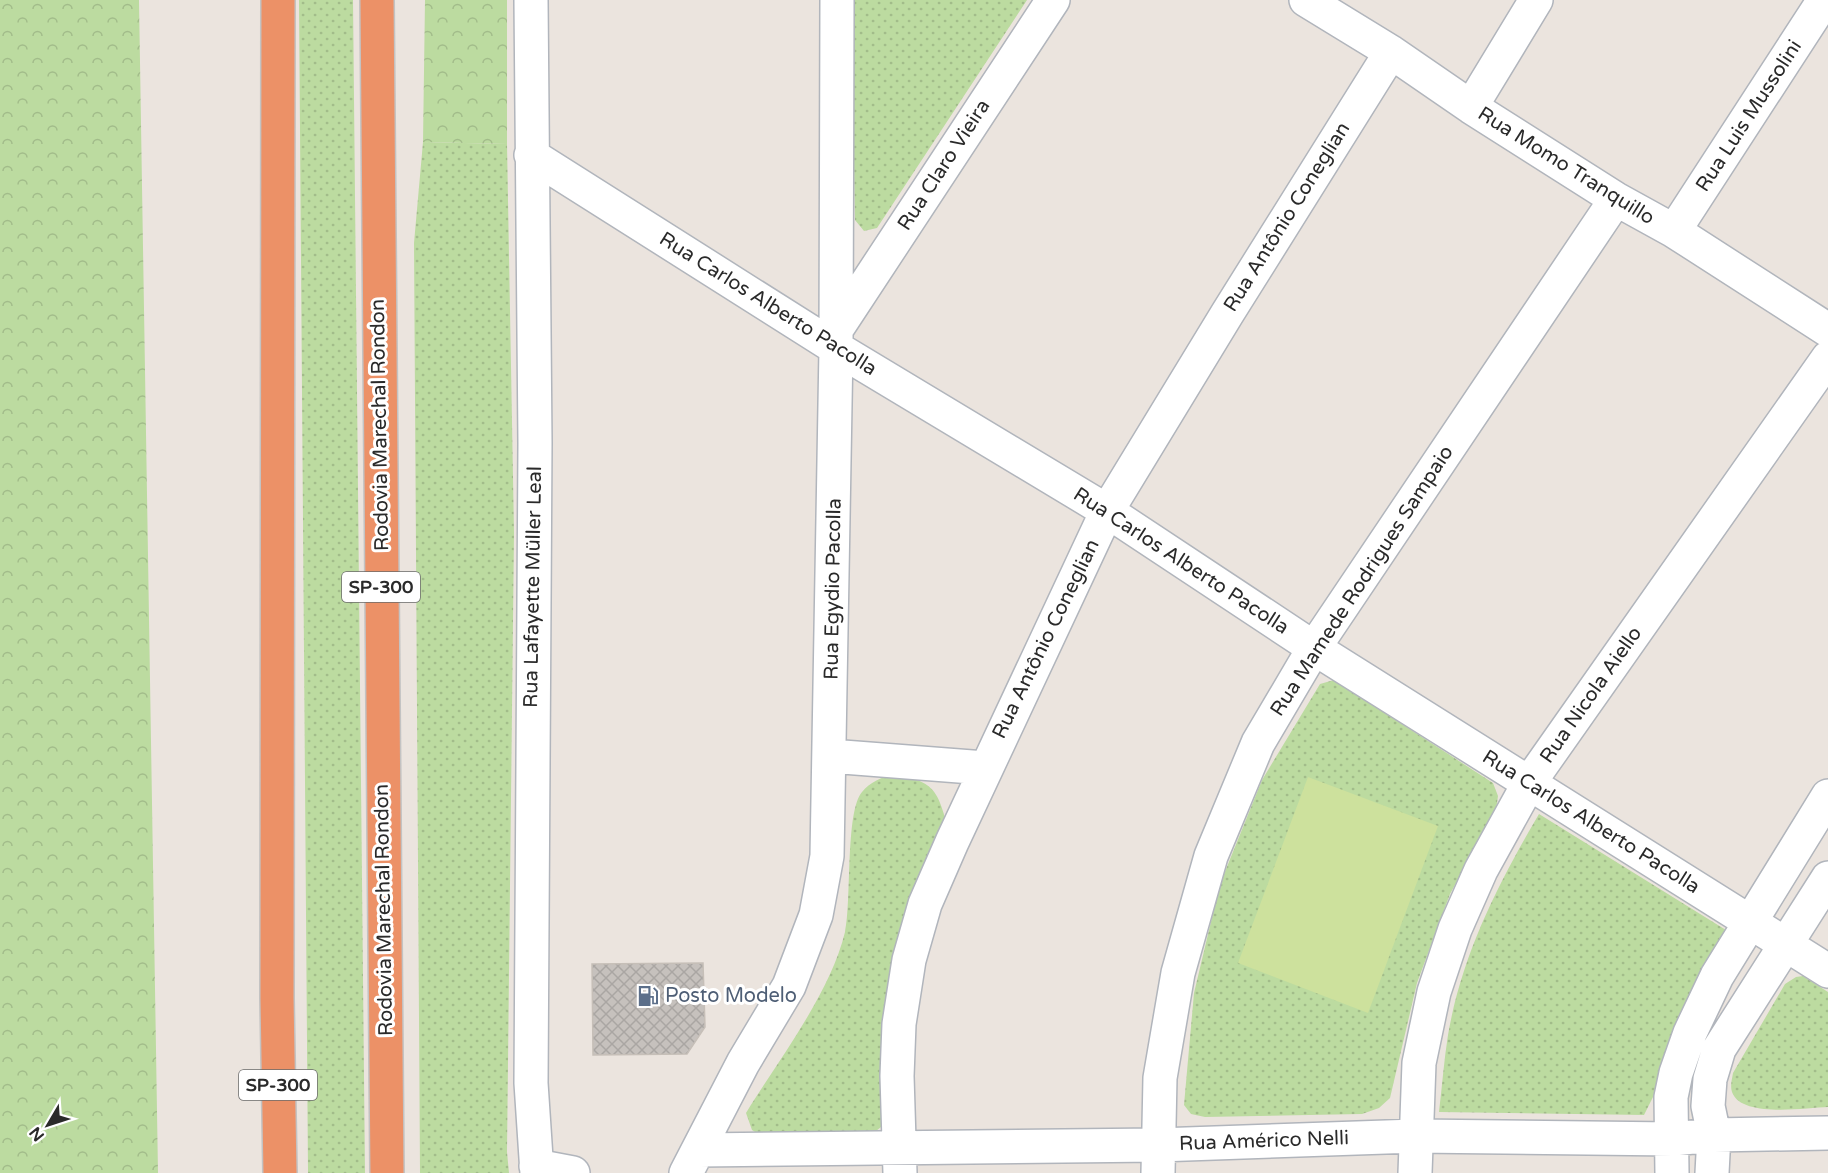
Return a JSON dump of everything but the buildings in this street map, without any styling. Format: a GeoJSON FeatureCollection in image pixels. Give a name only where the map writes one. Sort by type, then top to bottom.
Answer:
{"type":"FeatureCollection","features":[{"type":"Feature","properties":{"kind":"highway","name":"SP-300"},"geometry":{"type":"LineString","coordinates":[[278,0],[277,998],[280,1173]]}},
{"type":"Feature","properties":{"kind":"highway","name":"Rodovia Marechal Rondon"},"geometry":{"type":"LineString","coordinates":[[377,0],[387,1173]]}},
{"type":"Feature","properties":{"kind":"street","name":"Rua Lafayette Müller Leal"},"geometry":{"type":"LineString","coordinates":[[531,0],[535,443],[531,1059],[537,1170]]}},
{"type":"Feature","properties":{"kind":"street","name":"Rua Egydio Pacolla"},"geometry":{"type":"LineString","coordinates":[[693,1161],[744,1063],[789,986],[816,915],[827,856],[836,339],[837,0]]}},
{"type":"Feature","properties":{"kind":"street","name":"Rua Claro Vieira"},"geometry":{"type":"LineString","coordinates":[[836,339],[1053,0]]}},
{"type":"Feature","properties":{"kind":"street","name":"Rua Momo Tranquillo"},"geometry":{"type":"LineString","coordinates":[[1306,0],[1391,52],[1471,107],[1616,200],[1674,231],[1828,330]]}},
{"type":"Feature","properties":{"kind":"street"},"geometry":{"type":"LineString","coordinates":[[1471,107],[1536,0]]}},
{"type":"Feature","properties":{"kind":"street","name":"Rua Luis Mussolini"},"geometry":{"type":"LineString","coordinates":[[1674,231],[1824,0]]}},
{"type":"Feature","properties":{"kind":"street","name":"Rua Antônio Coneglian"},"geometry":{"type":"LineString","coordinates":[[900,1160],[899,1024],[909,960],[925,904],[985,768],[1107,511],[1391,52]]}},
{"type":"Feature","properties":{"kind":"street","name":"Rua Carlos Alberto Pacolla"},"geometry":{"type":"LineString","coordinates":[[531,155],[836,339],[1107,511],[1314,648],[1828,971]]}},
{"type":"Feature","properties":{"kind":"street","name":"Rua Mamede Rodrigues Sampaio"},"geometry":{"type":"LineString","coordinates":[[1158,1159],[1160,1078],[1178,973],[1211,856],[1258,743],[1314,648],[1616,200]]}},
{"type":"Feature","properties":{"kind":"street","name":"Rua Nicola Aiello"},"geometry":{"type":"LineString","coordinates":[[1415,1173],[1419,1063],[1434,992],[1455,929],[1481,870],[1529,783],[1828,358]]}},
{"type":"Feature","properties":{"kind":"street"},"geometry":{"type":"LineString","coordinates":[[830,756],[985,768]]}},
{"type":"Feature","properties":{"kind":"street"},"geometry":{"type":"LineString","coordinates":[[1672,1173],[1671,1097],[1676,1073],[1690,1033],[1717,976],[1828,796]]}},
{"type":"Feature","properties":{"kind":"street"},"geometry":{"type":"LineString","coordinates":[[1712,1173],[1714,1135],[1708,1106],[1710,1079],[1719,1049],[1828,878]]}},
{"type":"Feature","properties":{"kind":"street","name":"Rua Américo Nelli"},"geometry":{"type":"LineString","coordinates":[[693,1161],[1158,1159],[1415,1136],[1673,1139],[1714,1135],[1828,1133]]}},
{"type":"Feature","properties":{"kind":"street"},"geometry":{"type":"LineString","coordinates":[[537,1170],[573,1173]]}},
{"type":"Feature","properties":{"kind":"green space"},"geometry":{"type":"Polygon","coordinates":[[[0,0],[139,0],[158,1173],[0,1173],[0,0]]]}},
{"type":"Feature","properties":{"kind":"green space"},"geometry":{"type":"Polygon","coordinates":[[[299,0],[353,0],[365,1173],[308,1173],[299,0]]]}},
{"type":"Feature","properties":{"kind":"green space"},"geometry":{"type":"Polygon","coordinates":[[[425,0],[507,0],[507,144],[423,142],[425,0]]]}},
{"type":"Feature","properties":{"kind":"green space"},"geometry":{"type":"Polygon","coordinates":[[[851,0],[1027,0],[877,228],[864,231],[855,220],[851,0]]]}},
{"type":"Feature","properties":{"kind":"green space"},"geometry":{"type":"Polygon","coordinates":[[[423,142],[507,144],[514,533],[507,1152],[509,1173],[420,1173],[414,243],[423,142]]]}},
{"type":"Feature","properties":{"kind":"green space"},"geometry":{"type":"Polygon","coordinates":[[[1334,680],[1493,783],[1498,796],[1496,810],[1450,894],[1417,983],[1390,1098],[1379,1108],[1362,1114],[1205,1117],[1191,1114],[1184,1105],[1194,993],[1220,884],[1262,780],[1320,684],[1334,680]]]}},
{"type":"Feature","properties":{"kind":"green space"},"geometry":{"type":"Polygon","coordinates":[[[893,774],[917,780],[932,789],[941,804],[948,828],[885,1124],[872,1134],[763,1137],[752,1130],[746,1113],[816,1002],[838,955],[845,932],[851,837],[857,803],[862,792],[869,786],[893,774]]]}},
{"type":"Feature","properties":{"kind":"green space"},"geometry":{"type":"Polygon","coordinates":[[[1308,777],[1438,826],[1368,1013],[1238,963],[1308,777]]]}},
{"type":"Feature","properties":{"kind":"green space"},"geometry":{"type":"Polygon","coordinates":[[[1539,814],[1734,935],[1644,1115],[1439,1112],[1448,1035],[1462,976],[1483,920],[1539,814]]]}},
{"type":"Feature","properties":{"kind":"green space"},"geometry":{"type":"Polygon","coordinates":[[[1803,976],[1828,992],[1828,1107],[1774,1110],[1747,1105],[1738,1100],[1732,1092],[1733,1073],[1785,984],[1796,977],[1803,976]]]}},
{"type":"Feature","properties":{"kind":"place","name":"Posto Modelo"},"geometry":{"type":"Point","coordinates":[648,996]}}]}
